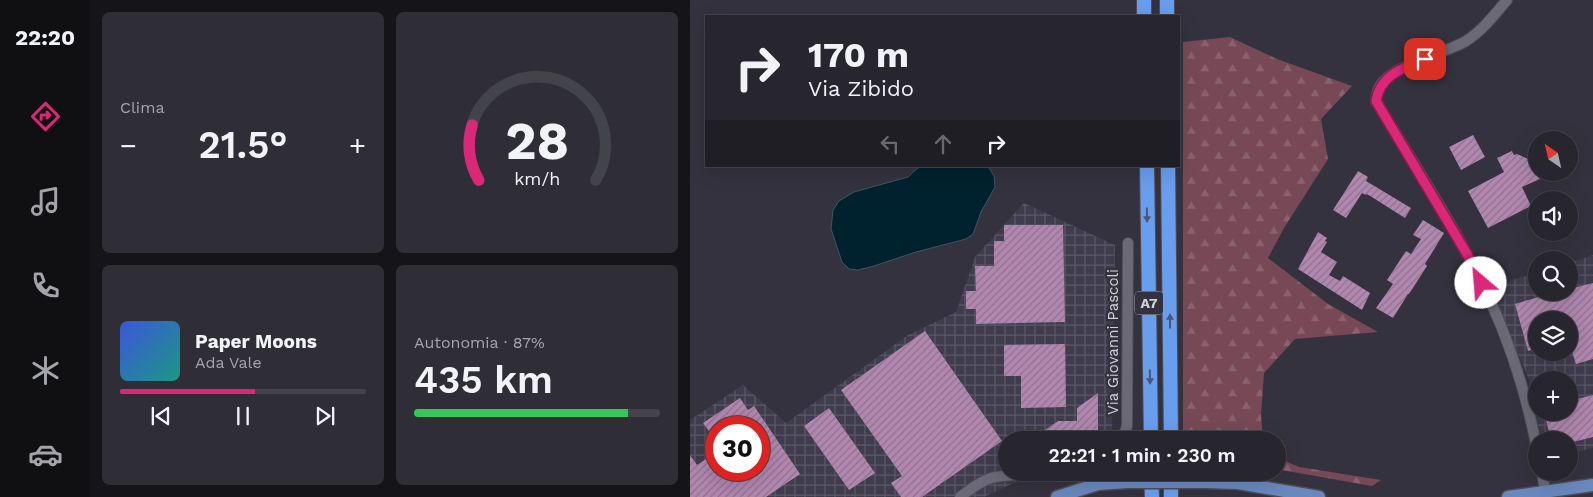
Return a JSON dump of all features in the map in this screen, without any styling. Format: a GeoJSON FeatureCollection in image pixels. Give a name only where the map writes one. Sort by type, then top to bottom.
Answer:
{"type":"FeatureCollection","features":[{"type":"Feature","properties":{"kind":"highway"},"geometry":{"type":"LineString","coordinates":[[1144,0],[1144,15]]}},
{"type":"Feature","properties":{"kind":"highway"},"geometry":{"type":"LineString","coordinates":[[1167,0],[1167,15]]}},
{"type":"Feature","properties":{"kind":"highway","name":"A7"},"geometry":{"type":"LineString","coordinates":[[1147,167],[1151,431]]}},
{"type":"Feature","properties":{"kind":"highway","name":"A7"},"geometry":{"type":"LineString","coordinates":[[1168,167],[1171,431]]}},
{"type":"Feature","properties":{"kind":"highway"},"geometry":{"type":"LineString","coordinates":[[1151,481],[1152,497]]}},
{"type":"Feature","properties":{"kind":"highway"},"geometry":{"type":"LineString","coordinates":[[1171,481],[1171,497]]}},
{"type":"Feature","properties":{"kind":"main road"},"geometry":{"type":"LineString","coordinates":[[1057,497],[1098,484],[1206,482],[1238,483],[1319,497]]}},
{"type":"Feature","properties":{"kind":"main road"},"geometry":{"type":"LineString","coordinates":[[1508,497],[1546,495],[1593,485]]}},
{"type":"Feature","properties":{"kind":"street"},"geometry":{"type":"LineString","coordinates":[[1507,0],[1480,29],[1466,40],[1389,76],[1380,86],[1376,101],[1467,254],[1488,297],[1522,385],[1533,431]]}},
{"type":"Feature","properties":{"kind":"street","name":"Via Giovanni Pascoli"},"geometry":{"type":"LineString","coordinates":[[1125,431],[1127,426],[1128,243]]}},
{"type":"Feature","properties":{"kind":"street"},"geometry":{"type":"LineString","coordinates":[[960,497],[975,486],[998,478]]}},
{"type":"Feature","properties":{"kind":"street"},"geometry":{"type":"LineString","coordinates":[[1544,481],[1546,495]]}},
{"type":"Feature","properties":{"kind":"shaded area"},"geometry":{"type":"Polygon","coordinates":[[[1024,203],[1115,245],[1112,431],[998,431],[998,481],[1017,481],[984,497],[690,497],[690,420],[743,385],[786,423],[908,335],[956,312],[975,257],[1024,203]]]}},
{"type":"Feature","properties":{"kind":"shaded area"},"geometry":{"type":"Polygon","coordinates":[[[1593,255],[1593,448],[1578,452],[1578,431],[1539,431],[1537,421],[1578,421],[1578,371],[1528,371],[1528,377],[1489,287],[1528,275],[1528,301],[1578,301],[1578,260],[1593,255]]]}},
{"type":"Feature","properties":{"kind":"green space"},"geometry":{"type":"Polygon","coordinates":[[[1230,37],[1277,59],[1352,86],[1321,119],[1328,159],[1284,228],[1268,258],[1328,304],[1378,332],[1295,339],[1264,373],[1261,415],[1262,431],[1183,431],[1183,42],[1230,37]]]}},
{"type":"Feature","properties":{"kind":"green space"},"geometry":{"type":"Polygon","coordinates":[[[1286,461],[1299,467],[1381,480],[1372,486],[1286,471],[1286,461]]]}},
{"type":"Feature","properties":{"kind":"water"},"geometry":{"type":"Polygon","coordinates":[[[919,167],[988,167],[994,176],[995,187],[981,212],[973,234],[966,239],[916,252],[874,266],[858,270],[849,269],[842,262],[831,229],[833,210],[839,201],[854,192],[908,177],[919,167]]]}},
{"type":"Feature","properties":{"kind":"building"},"geometry":{"type":"Polygon","coordinates":[[[1473,135],[1485,157],[1461,170],[1449,147],[1473,135]]]}},
{"type":"Feature","properties":{"kind":"building"},"geometry":{"type":"Polygon","coordinates":[[[1512,151],[1514,155],[1517,154],[1528,159],[1528,181],[1536,181],[1522,187],[1528,200],[1528,208],[1488,228],[1468,191],[1504,172],[1497,158],[1512,151]]]}},
{"type":"Feature","properties":{"kind":"building"},"geometry":{"type":"Polygon","coordinates":[[[1358,171],[1368,177],[1366,181],[1411,208],[1405,218],[1367,194],[1362,193],[1346,218],[1333,210],[1358,171]]]}},
{"type":"Feature","properties":{"kind":"building"},"geometry":{"type":"Polygon","coordinates":[[[1423,220],[1444,233],[1425,264],[1427,266],[1393,318],[1376,308],[1393,284],[1387,280],[1406,251],[1411,254],[1421,239],[1413,235],[1423,220]]]}},
{"type":"Feature","properties":{"kind":"building"},"geometry":{"type":"Polygon","coordinates":[[[1004,225],[1063,225],[1065,322],[976,324],[976,309],[966,309],[966,291],[976,291],[975,266],[994,266],[994,241],[1004,241],[1004,225]]]}},
{"type":"Feature","properties":{"kind":"building"},"geometry":{"type":"Polygon","coordinates":[[[1318,232],[1327,238],[1325,241],[1327,242],[1321,252],[1337,262],[1329,275],[1340,281],[1343,276],[1370,293],[1362,310],[1298,269],[1318,232]]]}},
{"type":"Feature","properties":{"kind":"building"},"geometry":{"type":"Polygon","coordinates":[[[1593,283],[1593,359],[1576,364],[1575,361],[1578,361],[1578,311],[1528,311],[1528,351],[1515,304],[1528,300],[1578,301],[1578,287],[1593,283]]]}},
{"type":"Feature","properties":{"kind":"building"},"geometry":{"type":"Polygon","coordinates":[[[925,331],[998,435],[998,444],[922,497],[901,497],[891,483],[902,476],[841,390],[925,331]]]}},
{"type":"Feature","properties":{"kind":"building"},"geometry":{"type":"Polygon","coordinates":[[[1065,344],[1066,407],[1021,408],[1021,376],[1004,376],[1004,345],[1065,344]]]}},
{"type":"Feature","properties":{"kind":"building"},"geometry":{"type":"Polygon","coordinates":[[[1098,393],[1098,431],[1045,431],[1058,421],[1077,421],[1077,408],[1098,393]]]}},
{"type":"Feature","properties":{"kind":"building"},"geometry":{"type":"Polygon","coordinates":[[[1593,395],[1593,437],[1578,441],[1578,431],[1549,431],[1546,421],[1578,421],[1578,399],[1593,395]]]}},
{"type":"Feature","properties":{"kind":"building"},"geometry":{"type":"Polygon","coordinates":[[[740,398],[748,410],[754,406],[761,416],[713,416],[740,398]]]}},
{"type":"Feature","properties":{"kind":"building"},"geometry":{"type":"Polygon","coordinates":[[[829,408],[875,473],[849,490],[804,426],[829,408]]]}},
{"type":"Feature","properties":{"kind":"building"},"geometry":{"type":"Polygon","coordinates":[[[770,430],[800,474],[766,497],[690,497],[690,455],[697,465],[705,460],[705,481],[770,481],[770,430]]]}},
{"type":"Feature","properties":{"kind":"route"},"geometry":{"type":"LineString","coordinates":[[1425,59],[1389,76],[1383,81],[1377,91],[1376,101],[1467,254],[1481,283]]}}]}
